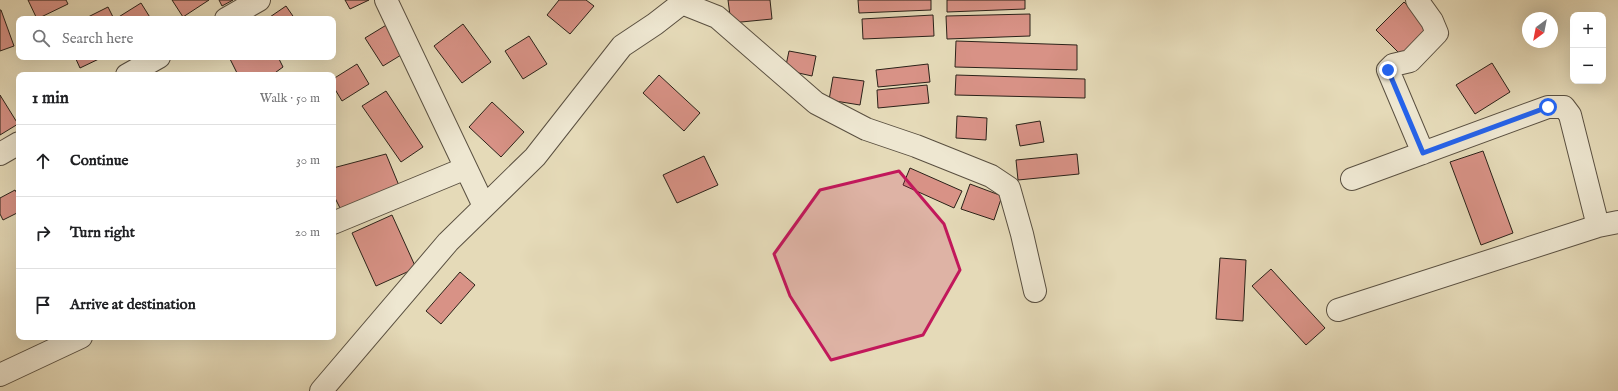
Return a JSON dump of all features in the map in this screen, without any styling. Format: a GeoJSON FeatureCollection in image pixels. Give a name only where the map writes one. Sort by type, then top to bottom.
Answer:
{"type":"FeatureCollection","features":[{"type":"Feature","properties":{"kind":"street"},"geometry":{"type":"LineString","coordinates":[[231,16],[259,0]]}},
{"type":"Feature","properties":{"kind":"street"},"geometry":{"type":"LineString","coordinates":[[386,0],[484,206]]}},
{"type":"Feature","properties":{"kind":"street"},"geometry":{"type":"LineString","coordinates":[[1417,0],[1432,21],[1437,33],[1410,61],[1393,65],[1388,70],[1423,153]]}},
{"type":"Feature","properties":{"kind":"street"},"geometry":{"type":"LineString","coordinates":[[321,391],[448,242],[535,157],[622,46],[655,24],[684,1],[717,17],[816,103],[866,129],[916,146],[991,176],[1009,188],[1022,234],[1035,291]]}},
{"type":"Feature","properties":{"kind":"street"},"geometry":{"type":"LineString","coordinates":[[132,72],[154,60]]}},
{"type":"Feature","properties":{"kind":"street"},"geometry":{"type":"LineString","coordinates":[[1338,310],[1608,224],[1570,115],[1564,107],[1548,107],[1352,179]]}},
{"type":"Feature","properties":{"kind":"street"},"geometry":{"type":"LineString","coordinates":[[0,154],[16,145]]}},
{"type":"Feature","properties":{"kind":"street"},"geometry":{"type":"LineString","coordinates":[[336,222],[466,168]]}},
{"type":"Feature","properties":{"kind":"street"},"geometry":{"type":"LineString","coordinates":[[0,375],[75,340]]}},
{"type":"Feature","properties":{"kind":"highlighted area"},"geometry":{"type":"Polygon","coordinates":[[[899,171],[944,224],[960,270],[923,335],[831,360],[790,296],[774,254],[820,190],[899,171]]]}},
{"type":"Feature","properties":{"kind":"building"},"geometry":{"type":"Polygon","coordinates":[[[28,0],[66,0],[68,4],[43,16],[36,16],[28,0]]]}},
{"type":"Feature","properties":{"kind":"building"},"geometry":{"type":"Polygon","coordinates":[[[172,0],[209,0],[185,16],[182,16],[172,0]]]}},
{"type":"Feature","properties":{"kind":"building"},"geometry":{"type":"Polygon","coordinates":[[[219,0],[233,0],[222,6],[219,0]]]}},
{"type":"Feature","properties":{"kind":"building"},"geometry":{"type":"Polygon","coordinates":[[[345,0],[369,0],[350,9],[345,0]]]}},
{"type":"Feature","properties":{"kind":"building"},"geometry":{"type":"Polygon","coordinates":[[[559,0],[586,0],[594,6],[570,34],[547,15],[559,0]]]}},
{"type":"Feature","properties":{"kind":"building"},"geometry":{"type":"Polygon","coordinates":[[[728,0],[770,0],[772,19],[731,23],[728,0]]]}},
{"type":"Feature","properties":{"kind":"building"},"geometry":{"type":"Polygon","coordinates":[[[858,0],[931,0],[931,10],[859,13],[858,0]]]}},
{"type":"Feature","properties":{"kind":"building"},"geometry":{"type":"Polygon","coordinates":[[[947,0],[1025,0],[1025,9],[947,12],[947,0]]]}},
{"type":"Feature","properties":{"kind":"building"},"geometry":{"type":"Polygon","coordinates":[[[1404,2],[1432,29],[1404,58],[1376,30],[1404,2]]]}},
{"type":"Feature","properties":{"kind":"building"},"geometry":{"type":"Polygon","coordinates":[[[141,3],[149,16],[120,16],[141,3]]]}},
{"type":"Feature","properties":{"kind":"building"},"geometry":{"type":"Polygon","coordinates":[[[286,6],[293,16],[271,16],[286,6]]]}},
{"type":"Feature","properties":{"kind":"building"},"geometry":{"type":"Polygon","coordinates":[[[108,7],[112,16],[90,16],[108,7]]]}},
{"type":"Feature","properties":{"kind":"building"},"geometry":{"type":"Polygon","coordinates":[[[0,10],[14,46],[0,51],[0,10]]]}},
{"type":"Feature","properties":{"kind":"building"},"geometry":{"type":"Polygon","coordinates":[[[1030,14],[1030,36],[947,39],[946,16],[1030,14]]]}},
{"type":"Feature","properties":{"kind":"building"},"geometry":{"type":"Polygon","coordinates":[[[933,15],[934,36],[863,39],[862,19],[933,15]]]}},
{"type":"Feature","properties":{"kind":"building"},"geometry":{"type":"Polygon","coordinates":[[[388,24],[406,52],[383,66],[365,38],[388,24]]]}},
{"type":"Feature","properties":{"kind":"building"},"geometry":{"type":"Polygon","coordinates":[[[463,24],[491,62],[462,83],[434,46],[463,24]]]}},
{"type":"Feature","properties":{"kind":"building"},"geometry":{"type":"Polygon","coordinates":[[[529,36],[547,64],[523,79],[505,51],[529,36]]]}},
{"type":"Feature","properties":{"kind":"building"},"geometry":{"type":"Polygon","coordinates":[[[956,41],[1077,45],[1077,70],[955,67],[956,41]]]}},
{"type":"Feature","properties":{"kind":"building"},"geometry":{"type":"Polygon","coordinates":[[[789,51],[816,56],[812,76],[785,70],[789,51]]]}},
{"type":"Feature","properties":{"kind":"building"},"geometry":{"type":"Polygon","coordinates":[[[76,60],[97,60],[80,68],[76,60]]]}},
{"type":"Feature","properties":{"kind":"building"},"geometry":{"type":"Polygon","coordinates":[[[230,60],[280,60],[283,67],[276,72],[236,72],[230,60]]]}},
{"type":"Feature","properties":{"kind":"building"},"geometry":{"type":"Polygon","coordinates":[[[1492,63],[1510,92],[1475,114],[1456,85],[1492,63]]]}},
{"type":"Feature","properties":{"kind":"building"},"geometry":{"type":"Polygon","coordinates":[[[357,64],[369,84],[342,101],[336,91],[336,77],[357,64]]]}},
{"type":"Feature","properties":{"kind":"building"},"geometry":{"type":"Polygon","coordinates":[[[928,64],[930,82],[878,87],[876,70],[928,64]]]}},
{"type":"Feature","properties":{"kind":"building"},"geometry":{"type":"Polygon","coordinates":[[[659,75],[700,113],[684,131],[643,93],[659,75]]]}},
{"type":"Feature","properties":{"kind":"building"},"geometry":{"type":"Polygon","coordinates":[[[956,75],[1085,79],[1085,98],[955,95],[956,75]]]}},
{"type":"Feature","properties":{"kind":"building"},"geometry":{"type":"Polygon","coordinates":[[[833,77],[864,81],[860,105],[829,100],[833,77]]]}},
{"type":"Feature","properties":{"kind":"building"},"geometry":{"type":"Polygon","coordinates":[[[927,85],[929,103],[878,108],[877,90],[927,85]]]}},
{"type":"Feature","properties":{"kind":"building"},"geometry":{"type":"Polygon","coordinates":[[[386,91],[423,147],[401,162],[362,106],[386,91]]]}},
{"type":"Feature","properties":{"kind":"building"},"geometry":{"type":"Polygon","coordinates":[[[0,95],[16,121],[16,125],[0,135],[0,95]]]}},
{"type":"Feature","properties":{"kind":"building"},"geometry":{"type":"Polygon","coordinates":[[[492,102],[524,132],[501,157],[469,127],[492,102]]]}},
{"type":"Feature","properties":{"kind":"building"},"geometry":{"type":"Polygon","coordinates":[[[957,116],[987,118],[986,140],[956,138],[957,116]]]}},
{"type":"Feature","properties":{"kind":"building"},"geometry":{"type":"Polygon","coordinates":[[[1040,121],[1044,142],[1020,146],[1016,125],[1040,121]]]}},
{"type":"Feature","properties":{"kind":"building"},"geometry":{"type":"Polygon","coordinates":[[[1483,151],[1513,233],[1481,245],[1450,162],[1483,151]]]}},
{"type":"Feature","properties":{"kind":"building"},"geometry":{"type":"Polygon","coordinates":[[[386,154],[400,188],[343,214],[336,200],[336,167],[386,154]]]}},
{"type":"Feature","properties":{"kind":"building"},"geometry":{"type":"Polygon","coordinates":[[[1077,154],[1079,174],[1018,180],[1016,160],[1077,154]]]}},
{"type":"Feature","properties":{"kind":"building"},"geometry":{"type":"Polygon","coordinates":[[[704,156],[718,185],[677,203],[663,175],[704,156]]]}},
{"type":"Feature","properties":{"kind":"building"},"geometry":{"type":"Polygon","coordinates":[[[910,168],[962,191],[954,208],[903,185],[910,168]]]}},
{"type":"Feature","properties":{"kind":"building"},"geometry":{"type":"Polygon","coordinates":[[[970,184],[1002,196],[994,220],[961,209],[970,184]]]}},
{"type":"Feature","properties":{"kind":"building"},"geometry":{"type":"Polygon","coordinates":[[[15,190],[16,214],[3,220],[0,214],[0,198],[15,190]]]}},
{"type":"Feature","properties":{"kind":"building"},"geometry":{"type":"Polygon","coordinates":[[[392,215],[416,268],[376,286],[352,233],[392,215]]]}},
{"type":"Feature","properties":{"kind":"building"},"geometry":{"type":"Polygon","coordinates":[[[1220,258],[1246,260],[1243,321],[1216,319],[1220,258]]]}},
{"type":"Feature","properties":{"kind":"building"},"geometry":{"type":"Polygon","coordinates":[[[1271,269],[1325,328],[1306,345],[1252,286],[1271,269]]]}},
{"type":"Feature","properties":{"kind":"building"},"geometry":{"type":"Polygon","coordinates":[[[460,272],[475,285],[441,324],[426,311],[460,272]]]}},
{"type":"Feature","properties":{"kind":"route"},"geometry":{"type":"LineString","coordinates":[[1388,70],[1423,153],[1548,107]]}}]}
